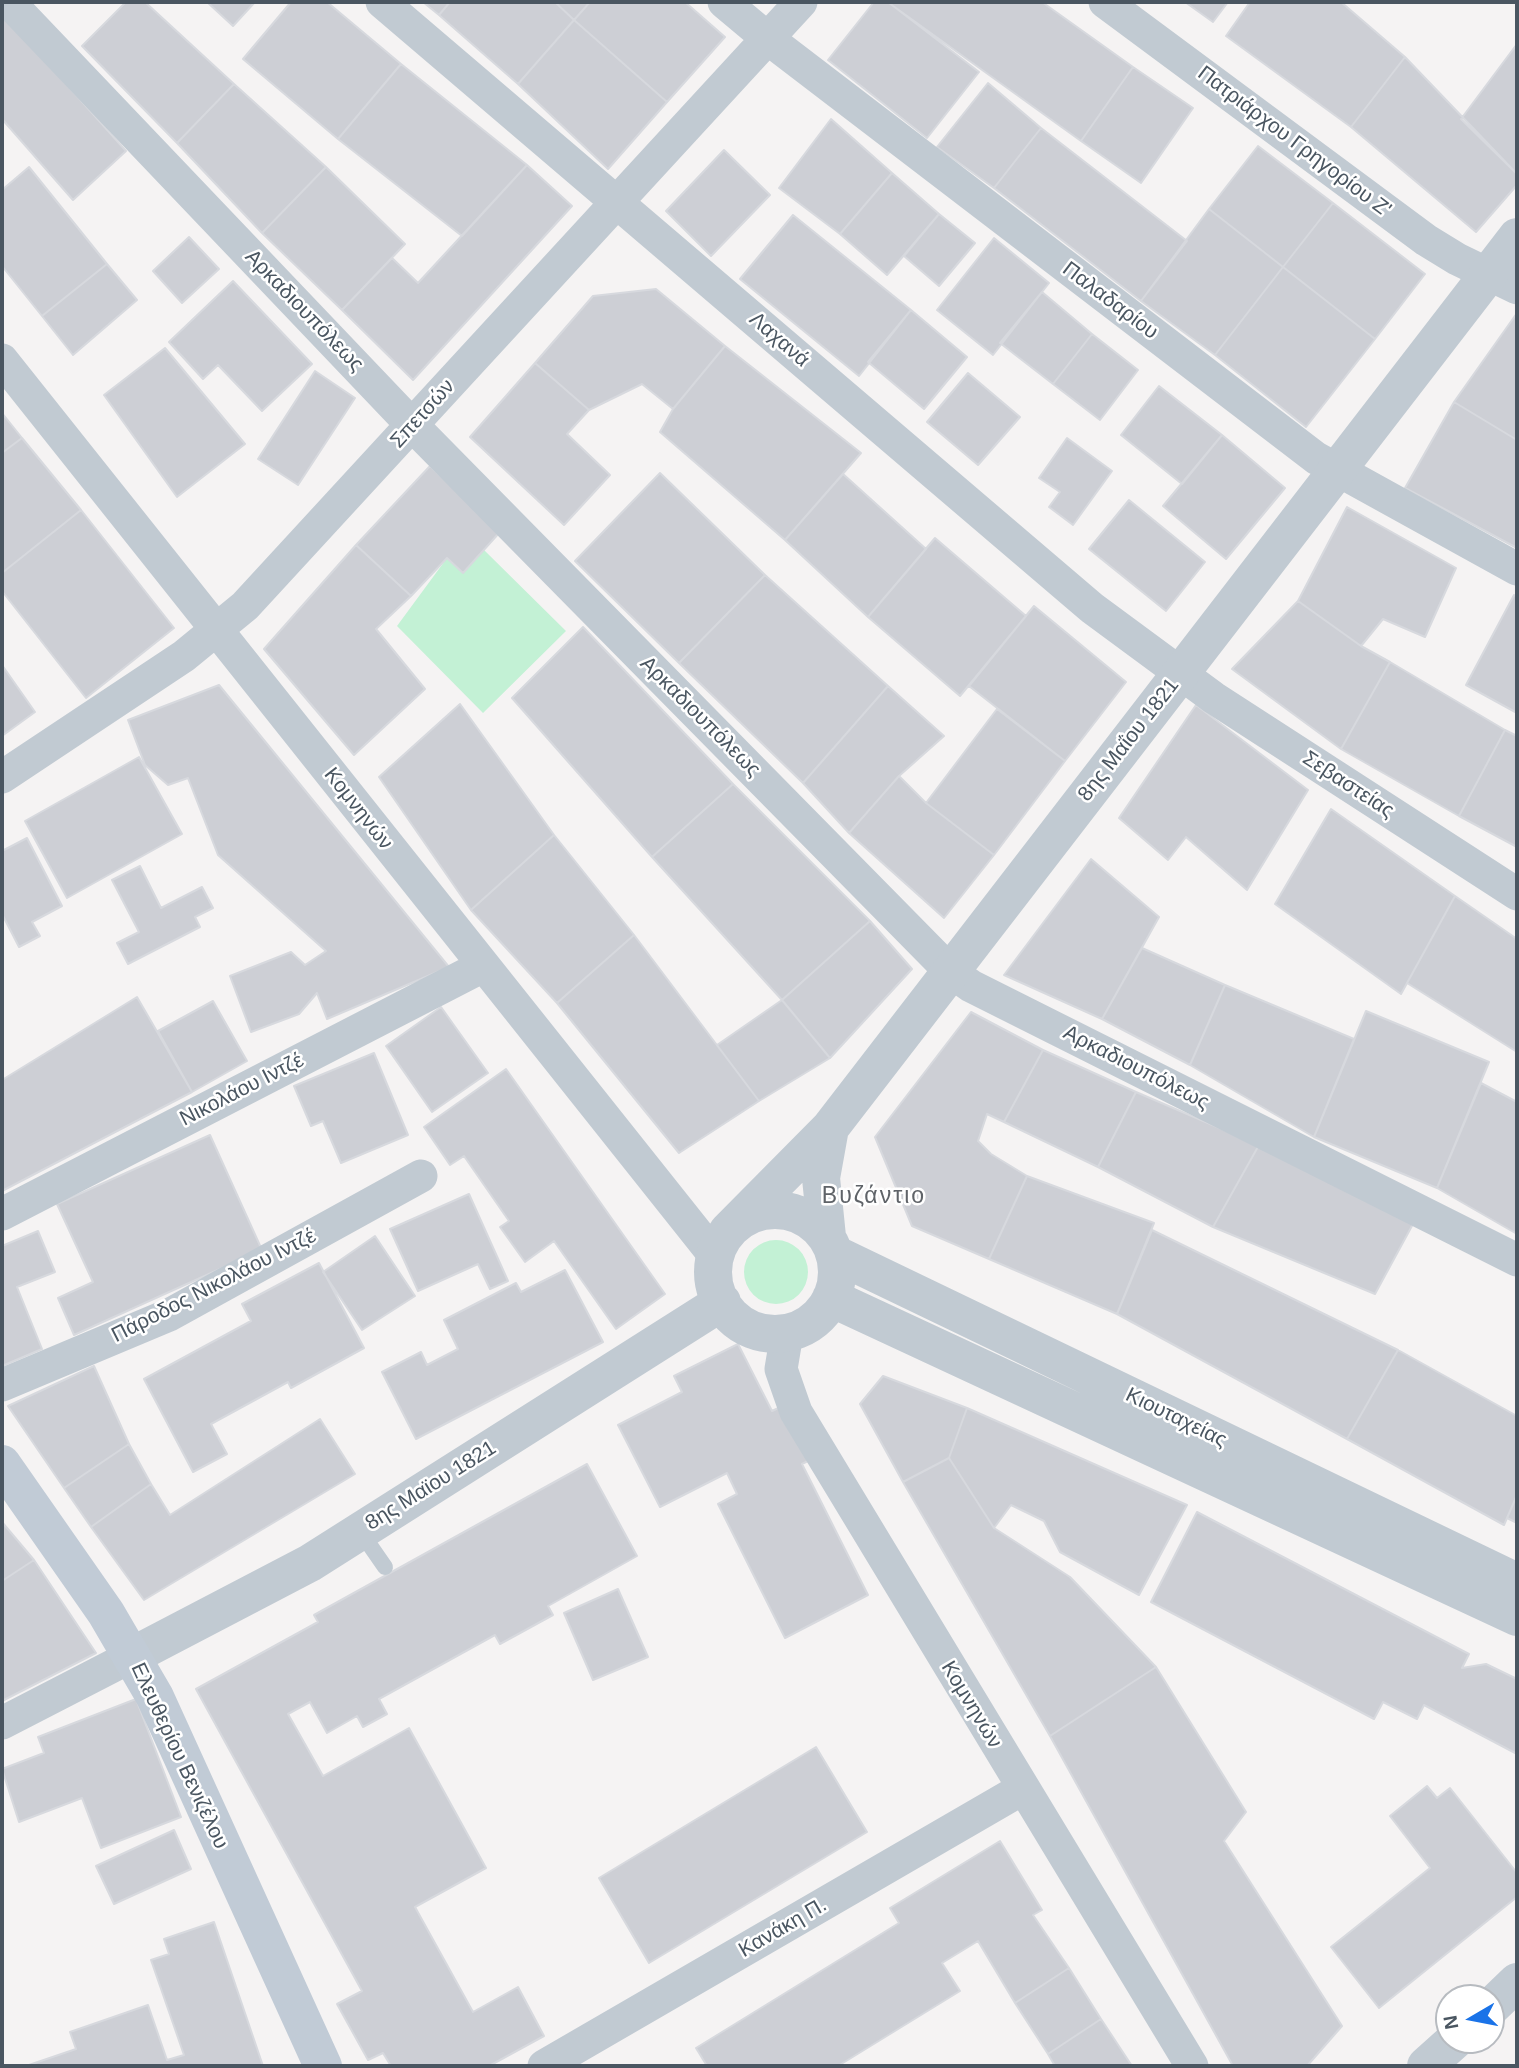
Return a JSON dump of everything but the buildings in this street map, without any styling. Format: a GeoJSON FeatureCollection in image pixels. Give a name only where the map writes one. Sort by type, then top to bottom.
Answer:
{"type":"FeatureCollection","features":[{"type":"Feature","properties":{"kind":"main road","name":"Ελευθερίου Βενιζέλου"},"geometry":{"type":"LineString","coordinates":[[2,1464],[93,1593],[155,1697],[323,2066]]}},
{"type":"Feature","properties":{"kind":"street","name":"Αρκαδιουπόλεως"},"geometry":{"type":"LineString","coordinates":[[9,2],[413,426],[950,971],[971,986],[1517,1261]]}},
{"type":"Feature","properties":{"kind":"street","name":"Λαχανά"},"geometry":{"type":"LineString","coordinates":[[382,2],[1092,608],[1179,674]]}},
{"type":"Feature","properties":{"kind":"street","name":"Παλαδαρίου"},"geometry":{"type":"LineString","coordinates":[[724,2],[767,38],[1316,458],[1517,569]]}},
{"type":"Feature","properties":{"kind":"street","name":"Σπετσών"},"geometry":{"type":"LineString","coordinates":[[2,776],[145,683],[217,631],[263,588],[801,2]]}},
{"type":"Feature","properties":{"kind":"street","name":"Πατριάρχου Γρηγορίου Ζ'"},"geometry":{"type":"LineString","coordinates":[[1105,2],[1426,240],[1503,281]]}},
{"type":"Feature","properties":{"kind":"street","name":"8ης Μαΐου 1821"},"geometry":{"type":"LineString","coordinates":[[722,1244],[830,1128],[1337,470],[1503,281],[1517,237]]}},
{"type":"Feature","properties":{"kind":"street","name":"Κομνηνών"},"geometry":{"type":"LineString","coordinates":[[2,360],[483,966],[722,1244]]}},
{"type":"Feature","properties":{"kind":"street","name":"Σεβαστείας"},"geometry":{"type":"LineString","coordinates":[[1179,674],[1517,894]]}},
{"type":"Feature","properties":{"kind":"street","name":"Νικολάου Ιντζέ"},"geometry":{"type":"LineString","coordinates":[[2,1214],[483,966]]}},
{"type":"Feature","properties":{"kind":"street"},"geometry":{"type":"LineString","coordinates":[[830,1128],[821,1171],[822,1210],[831,1245],[836,1279],[831,1298],[814,1321],[787,1333],[767,1333],[748,1328],[733,1317],[722,1302],[715,1284],[722,1244],[751,1215],[778,1210],[806,1218],[831,1245]]}},
{"type":"Feature","properties":{"kind":"street","name":"Πάροδος Νικολάου Ιντζέ"},"geometry":{"type":"LineString","coordinates":[[2,1385],[169,1315],[421,1176]]}},
{"type":"Feature","properties":{"kind":"street","name":"Κιουταχείας"},"geometry":{"type":"LineString","coordinates":[[831,1245],[1517,1582]]}},
{"type":"Feature","properties":{"kind":"street","name":"Κιουταχείας"},"geometry":{"type":"LineString","coordinates":[[831,1298],[1517,1617]]}},
{"type":"Feature","properties":{"kind":"street","name":"8ης Μαϊου 1821"},"geometry":{"type":"LineString","coordinates":[[132,1656],[310,1563],[722,1302]]}},
{"type":"Feature","properties":{"kind":"street","name":"Κομνηνών"},"geometry":{"type":"LineString","coordinates":[[787,1333],[781,1368],[796,1412],[1192,2066]]}},
{"type":"Feature","properties":{"kind":"street"},"geometry":{"type":"LineString","coordinates":[[2,1723],[132,1656]]}},
{"type":"Feature","properties":{"kind":"street","name":"Κανάκη Π."},"geometry":{"type":"LineString","coordinates":[[544,2066],[1022,1789]]}},
{"type":"Feature","properties":{"kind":"street"},"geometry":{"type":"LineString","coordinates":[[1426,2066],[1439,2054]]}},
{"type":"Feature","properties":{"kind":"lane"},"geometry":{"type":"LineString","coordinates":[[360,1531],[386,1567]]}},
{"type":"Feature","properties":{"kind":"green space"},"geometry":{"type":"Polygon","coordinates":[[[484,550],[566,631],[483,713],[397,626],[447,558],[484,550]]]}},
{"type":"Feature","properties":{"kind":"green space"},"geometry":{"type":"Polygon","coordinates":[[[776,1240],[788,1242],[799,1249],[806,1260],[806,1284],[799,1295],[788,1302],[776,1304],[764,1302],[753,1295],[746,1284],[744,1272],[746,1260],[753,1249],[764,1242],[776,1240]]]}},
{"type":"Feature","properties":{"kind":"district","name":"Βυζάντιο"},"geometry":{"type":"Point","coordinates":[874,1197]}}]}
